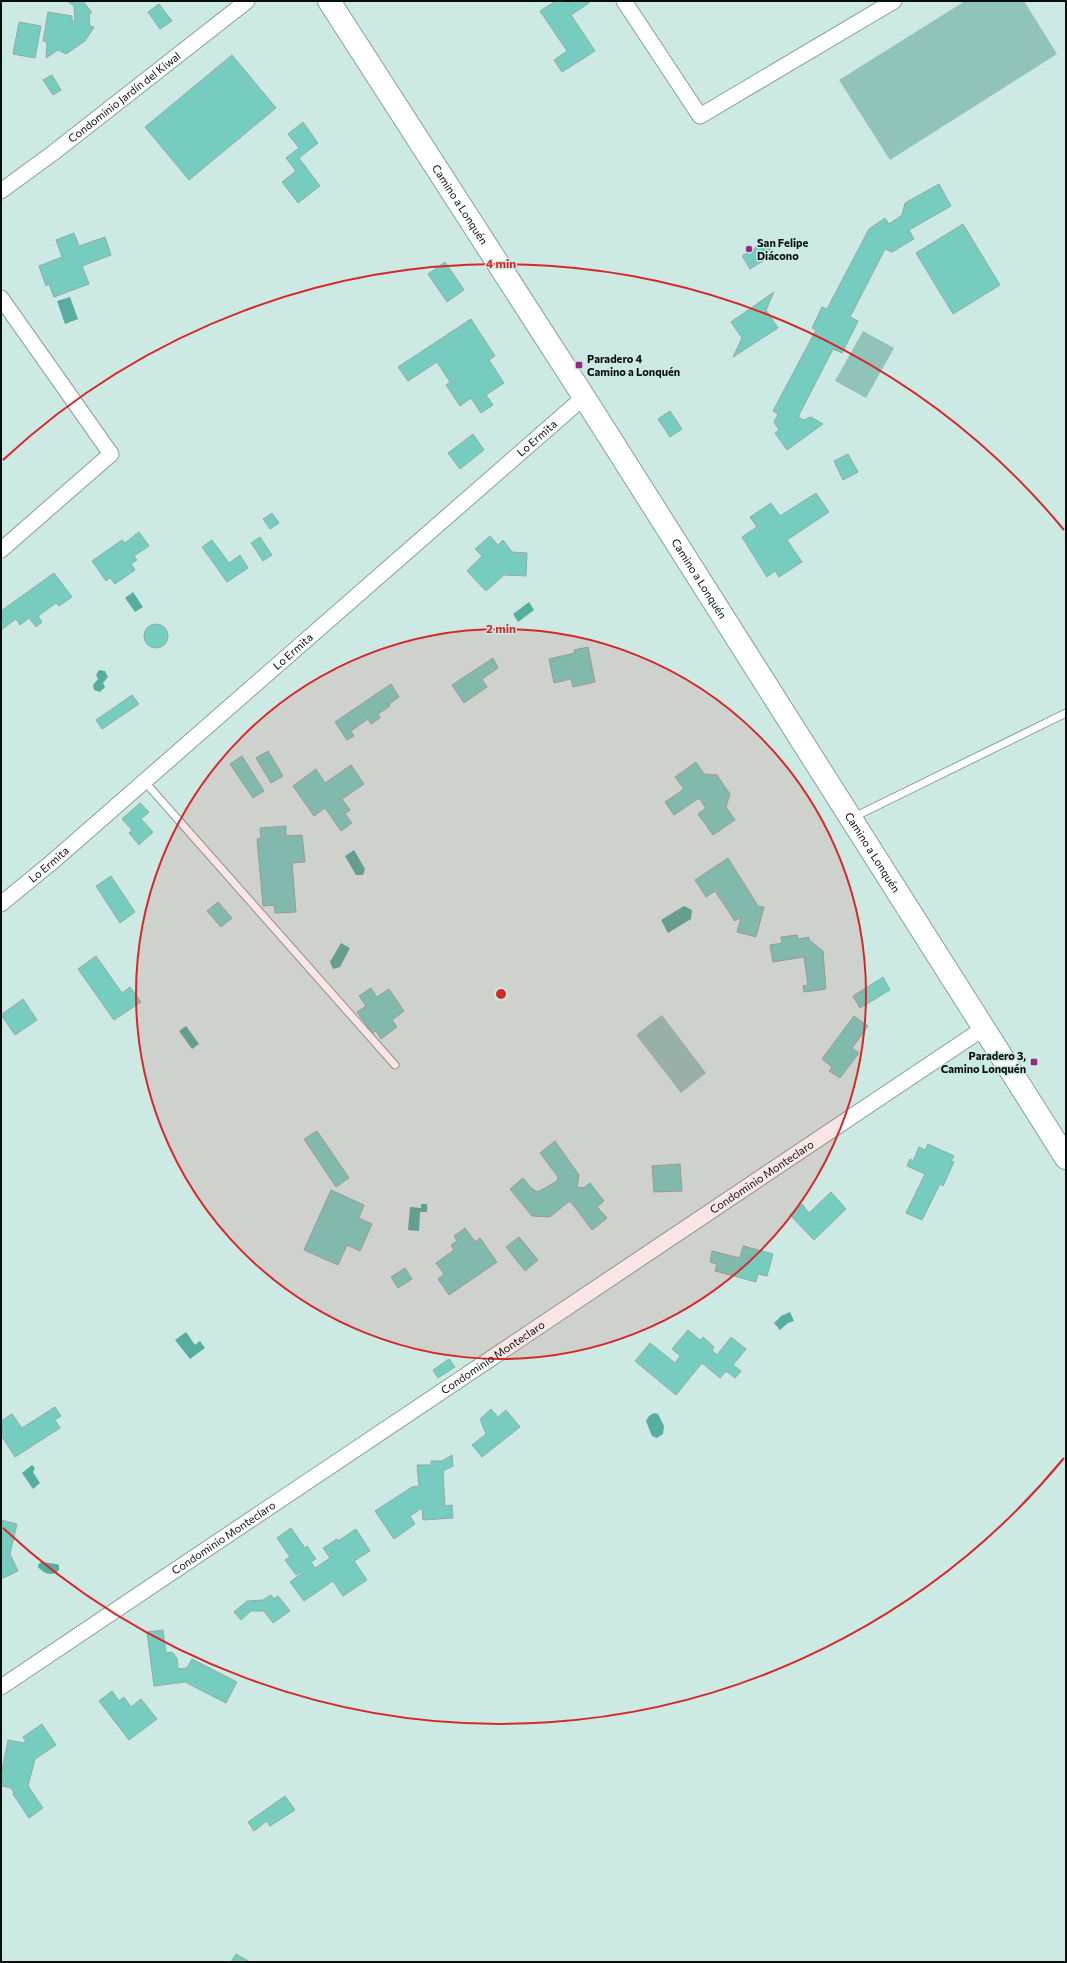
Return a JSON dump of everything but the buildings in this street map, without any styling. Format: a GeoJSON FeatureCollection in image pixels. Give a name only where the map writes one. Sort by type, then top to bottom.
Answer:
{"type":"FeatureCollection","features":[{"type":"Feature","properties":{"kind":"main road","name":"Camino a Lonquén"},"geometry":{"type":"LineString","coordinates":[[329,1],[584,397],[1066,1158]]}},
{"type":"Feature","properties":{"kind":"street","name":"Condominio Jardín del Kiwal"},"geometry":{"type":"LineString","coordinates":[[1,191],[53,153],[247,1]]}},
{"type":"Feature","properties":{"kind":"street"},"geometry":{"type":"LineString","coordinates":[[624,1],[700,116],[894,1]]}},
{"type":"Feature","properties":{"kind":"street"},"geometry":{"type":"LineString","coordinates":[[1,298],[111,454],[1,550]]}},
{"type":"Feature","properties":{"kind":"street","name":"Lo Ermita"},"geometry":{"type":"LineString","coordinates":[[1,904],[584,397]]}},
{"type":"Feature","properties":{"kind":"street","name":"Condominio Monteclaro"},"geometry":{"type":"LineString","coordinates":[[1,1687],[984,1028]]}},
{"type":"Feature","properties":{"kind":"lane"},"geometry":{"type":"LineString","coordinates":[[852,818],[1066,713]]}},
{"type":"Feature","properties":{"kind":"lane"},"geometry":{"type":"LineString","coordinates":[[144,781],[396,1065]]}},
{"type":"Feature","properties":{"kind":"shaded area"},"geometry":{"type":"Polygon","coordinates":[[[965,1],[1024,1],[1057,54],[890,160],[839,80],[965,1]]]}},
{"type":"Feature","properties":{"kind":"shaded area"},"geometry":{"type":"Polygon","coordinates":[[[70,297],[78,319],[65,324],[57,301],[70,297]]]}},
{"type":"Feature","properties":{"kind":"shaded area"},"geometry":{"type":"Polygon","coordinates":[[[863,331],[894,348],[866,398],[835,381],[863,331]]]}},
{"type":"Feature","properties":{"kind":"shaded area"},"geometry":{"type":"Polygon","coordinates":[[[133,592],[143,607],[135,612],[125,598],[133,592]]]}},
{"type":"Feature","properties":{"kind":"shaded area"},"geometry":{"type":"Polygon","coordinates":[[[529,602],[534,610],[518,622],[513,614],[529,602]]]}},
{"type":"Feature","properties":{"kind":"shaded area"},"geometry":{"type":"Polygon","coordinates":[[[99,670],[105,671],[108,677],[103,683],[105,687],[100,692],[94,690],[93,685],[98,679],[96,675],[99,670]]]}},
{"type":"Feature","properties":{"kind":"shaded area"},"geometry":{"type":"Polygon","coordinates":[[[354,850],[365,869],[363,875],[356,875],[345,856],[354,850]]]}},
{"type":"Feature","properties":{"kind":"shaded area"},"geometry":{"type":"Polygon","coordinates":[[[684,906],[692,910],[691,919],[668,933],[661,920],[684,906]]]}},
{"type":"Feature","properties":{"kind":"shaded area"},"geometry":{"type":"Polygon","coordinates":[[[341,943],[350,948],[340,967],[333,969],[330,962],[341,943]]]}},
{"type":"Feature","properties":{"kind":"shaded area"},"geometry":{"type":"Polygon","coordinates":[[[662,1015],[706,1073],[681,1093],[636,1035],[662,1015]]]}},
{"type":"Feature","properties":{"kind":"shaded area"},"geometry":{"type":"Polygon","coordinates":[[[186,1026],[199,1044],[192,1049],[179,1031],[186,1026]]]}},
{"type":"Feature","properties":{"kind":"shaded area"},"geometry":{"type":"Polygon","coordinates":[[[421,1204],[427,1204],[427,1212],[420,1212],[419,1231],[408,1230],[410,1207],[421,1208],[421,1204]]]}},
{"type":"Feature","properties":{"kind":"shaded area"},"geometry":{"type":"Polygon","coordinates":[[[790,1312],[794,1321],[788,1323],[780,1330],[774,1323],[781,1316],[790,1312]]]}},
{"type":"Feature","properties":{"kind":"shaded area"},"geometry":{"type":"Polygon","coordinates":[[[186,1332],[195,1345],[200,1341],[205,1348],[190,1359],[175,1340],[186,1332]]]}},
{"type":"Feature","properties":{"kind":"shaded area"},"geometry":{"type":"Polygon","coordinates":[[[654,1413],[658,1414],[664,1426],[663,1434],[657,1438],[652,1436],[646,1421],[649,1416],[654,1413]]]}},
{"type":"Feature","properties":{"kind":"shaded area"},"geometry":{"type":"Polygon","coordinates":[[[32,1465],[35,1468],[33,1472],[40,1483],[33,1489],[22,1473],[32,1465]]]}},
{"type":"Feature","properties":{"kind":"shaded area"},"geometry":{"type":"Polygon","coordinates":[[[41,1562],[59,1565],[59,1570],[48,1574],[38,1567],[41,1562]]]}},
{"type":"Feature","properties":{"kind":"place","name":"San Felipe Diácono"},"geometry":{"type":"Point","coordinates":[749,249]}},
{"type":"Feature","properties":{"kind":"place","name":"Paradero 4 Camino a Lonquén"},"geometry":{"type":"Point","coordinates":[579,365]}},
{"type":"Feature","properties":{"kind":"place","name":"Paradero 3, Camino Lonquén"},"geometry":{"type":"Point","coordinates":[1034,1062]}}]}
